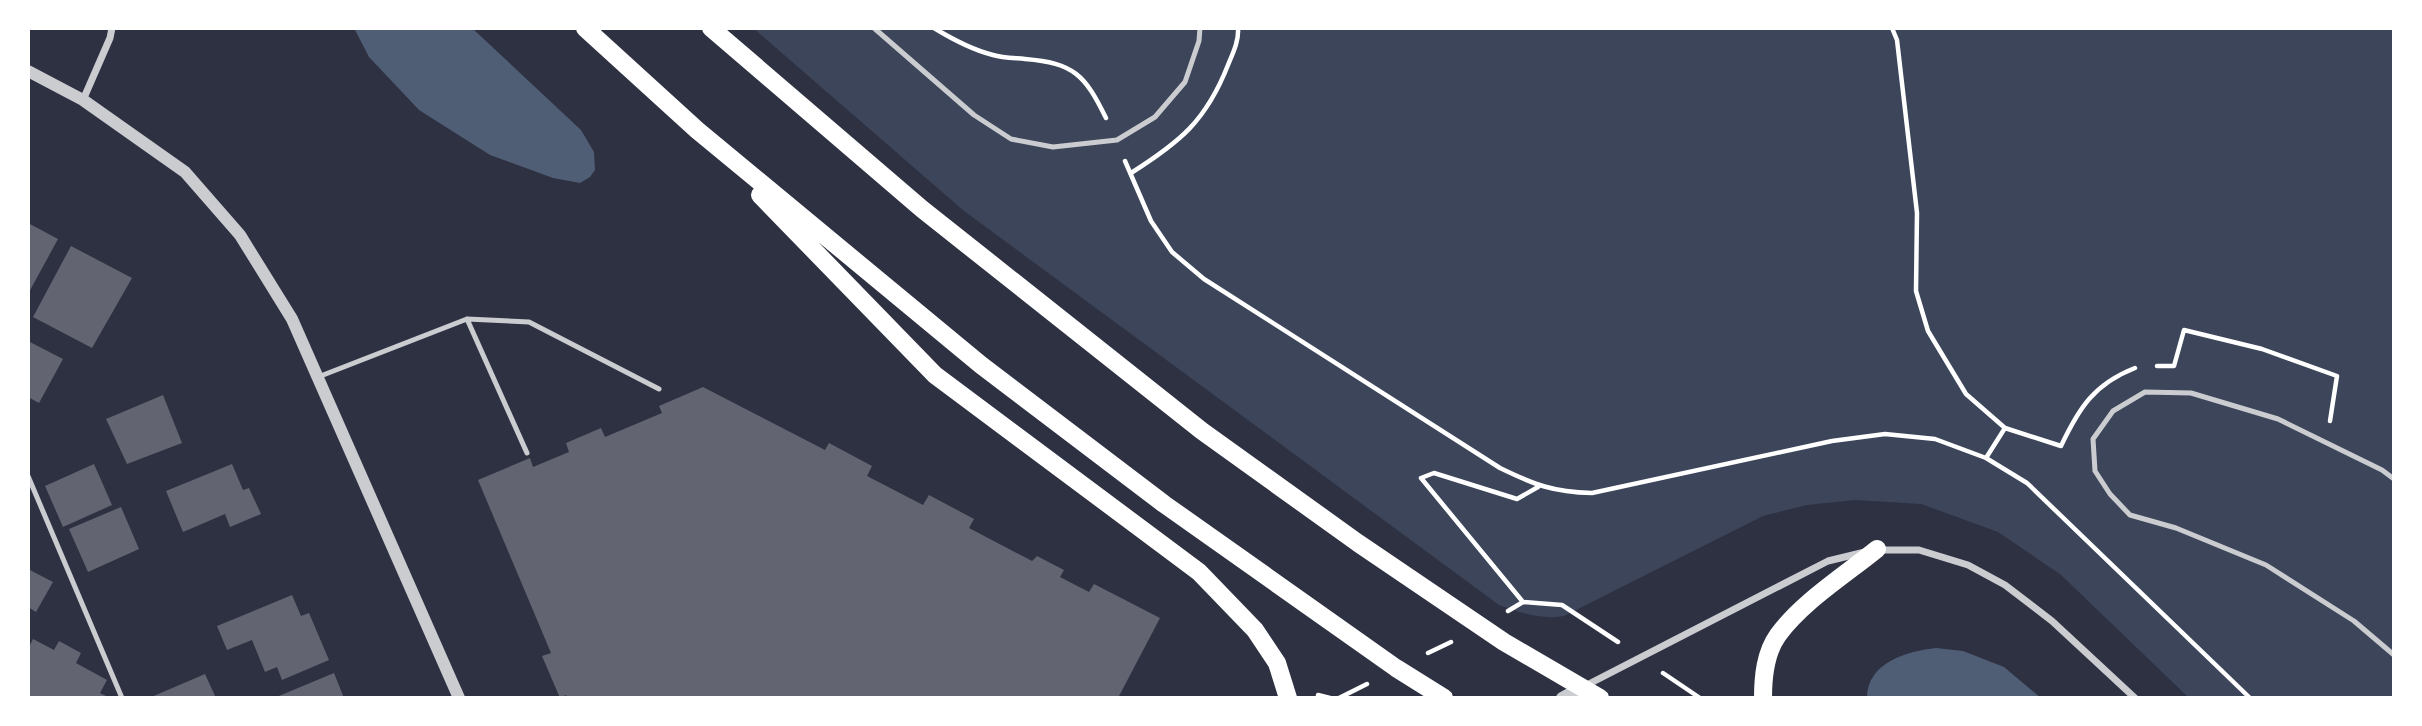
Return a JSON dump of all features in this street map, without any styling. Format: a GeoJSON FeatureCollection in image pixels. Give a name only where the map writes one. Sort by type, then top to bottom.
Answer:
{"type":"FeatureCollection","features":[{"type":"Feature","properties":{"kind":"main road"},"geometry":{"type":"LineString","coordinates":[[585,28],[697,130],[981,365],[1164,504],[1396,668],[1444,698]]}},
{"type":"Feature","properties":{"kind":"main road"},"geometry":{"type":"LineString","coordinates":[[710,28],[922,209],[1202,431],[1358,543],[1504,642],[1600,698]]}},
{"type":"Feature","properties":{"kind":"main road"},"geometry":{"type":"LineString","coordinates":[[697,130],[935,375],[1199,572],[1255,630],[1276,663],[1288,698]]}},
{"type":"Feature","properties":{"kind":"main road"},"geometry":{"type":"LineString","coordinates":[[1763,698],[1763,673],[1776,637],[1804,606],[1877,550]]}},
{"type":"Feature","properties":{"kind":"street"},"geometry":{"type":"LineString","coordinates":[[83,100],[112,28]]}},
{"type":"Feature","properties":{"kind":"street"},"geometry":{"type":"LineString","coordinates":[[28,71],[83,100],[185,172],[240,234],[292,319],[459,698]]}},
{"type":"Feature","properties":{"kind":"street"},"geometry":{"type":"LineString","coordinates":[[1562,698],[1828,561],[1877,550],[1919,550],[1968,565],[2005,585],[2052,621],[2135,698]]}},
{"type":"Feature","properties":{"kind":"lane"},"geometry":{"type":"LineString","coordinates":[[874,28],[974,115],[1011,139],[1053,147],[1116,140],[1155,117],[1185,82],[1199,41],[1200,28]]}},
{"type":"Feature","properties":{"kind":"lane"},"geometry":{"type":"LineString","coordinates":[[318,377],[467,319],[529,322],[659,389]]}},
{"type":"Feature","properties":{"kind":"lane"},"geometry":{"type":"LineString","coordinates":[[467,319],[527,453]]}},
{"type":"Feature","properties":{"kind":"lane"},"geometry":{"type":"LineString","coordinates":[[2394,479],[2382,470],[2278,419],[2191,393],[2145,392],[2113,411],[2093,439],[2095,471],[2110,494],[2130,515],[2176,528],[2266,565],[2354,621],[2394,655]]}},
{"type":"Feature","properties":{"kind":"lane"},"geometry":{"type":"LineString","coordinates":[[28,476],[122,698]]}},
{"type":"Feature","properties":{"kind":"path"},"geometry":{"type":"LineString","coordinates":[[934,28],[952,39],[994,55],[1048,61],[1073,70],[1095,95],[1151,220],[1172,252],[1204,279],[1500,468],[1538,486],[1567,492],[1592,493],[1832,441],[1885,434],[1934,439],[1986,458],[2027,483],[2250,698]]}},
{"type":"Feature","properties":{"kind":"path"},"geometry":{"type":"LineString","coordinates":[[1892,28],[1897,40],[1917,213],[1916,291],[1928,331],[1966,394],[2005,428],[2061,446],[2076,413],[2094,392],[2117,376],[2140,366]]}},
{"type":"Feature","properties":{"kind":"path"},"geometry":{"type":"LineString","coordinates":[[2151,366],[2174,366],[2184,330],[2262,349],[2337,376],[2327,443]]}},
{"type":"Feature","properties":{"kind":"path"},"geometry":{"type":"LineString","coordinates":[[1986,458],[2005,428]]}},
{"type":"Feature","properties":{"kind":"path"},"geometry":{"type":"LineString","coordinates":[[1523,602],[1421,478],[1434,473],[1517,499],[1538,486]]}},
{"type":"Feature","properties":{"kind":"path"},"geometry":{"type":"LineString","coordinates":[[1311,694],[1330,698]]}},
{"type":"Feature","properties":{"kind":"shaded area"},"geometry":{"type":"Polygon","coordinates":[[[354,28],[472,28],[581,130],[594,152],[595,170],[580,183],[553,178],[490,155],[419,110],[369,57],[354,28]]]}},
{"type":"Feature","properties":{"kind":"shaded area"},"geometry":{"type":"Polygon","coordinates":[[[753,28],[2394,28],[2394,698],[2189,698],[2061,575],[1998,532],[1921,504],[1855,500],[1807,505],[1763,516],[1564,616],[1539,616],[1499,605],[964,211],[753,28]]]}},
{"type":"Feature","properties":{"kind":"shaded area"},"geometry":{"type":"Polygon","coordinates":[[[1936,648],[1963,651],[2004,667],[2041,698],[1867,698],[1869,686],[1881,667],[1913,652],[1936,648]]]}},
{"type":"Feature","properties":{"kind":"building"},"geometry":{"type":"Polygon","coordinates":[[[28,223],[58,239],[28,294],[28,223]]]}},
{"type":"Feature","properties":{"kind":"building"},"geometry":{"type":"Polygon","coordinates":[[[71,246],[132,278],[92,348],[33,317],[71,246]]]}},
{"type":"Feature","properties":{"kind":"building"},"geometry":{"type":"Polygon","coordinates":[[[28,341],[63,359],[39,403],[28,397],[28,341]]]}},
{"type":"Feature","properties":{"kind":"building"},"geometry":{"type":"Polygon","coordinates":[[[703,387],[825,450],[829,443],[872,466],[867,476],[923,505],[929,495],[974,519],[969,528],[1032,561],[1037,556],[1064,570],[1060,577],[1089,592],[1094,584],[1160,618],[1118,698],[567,698],[566,695],[560,698],[542,656],[551,653],[478,480],[530,458],[533,467],[569,452],[566,443],[601,428],[605,437],[662,413],[659,406],[703,387]]]}},
{"type":"Feature","properties":{"kind":"building"},"geometry":{"type":"Polygon","coordinates":[[[163,395],[182,443],[127,464],[106,419],[163,395]]]}},
{"type":"Feature","properties":{"kind":"building"},"geometry":{"type":"Polygon","coordinates":[[[94,464],[112,505],[63,527],[45,486],[94,464]]]}},
{"type":"Feature","properties":{"kind":"building"},"geometry":{"type":"Polygon","coordinates":[[[232,464],[243,490],[249,488],[261,514],[230,527],[225,514],[183,532],[166,491],[232,464]]]}},
{"type":"Feature","properties":{"kind":"building"},"geometry":{"type":"Polygon","coordinates":[[[121,507],[139,549],[88,572],[69,529],[121,507]]]}},
{"type":"Feature","properties":{"kind":"building"},"geometry":{"type":"Polygon","coordinates":[[[28,569],[53,582],[36,612],[28,607],[28,569]]]}},
{"type":"Feature","properties":{"kind":"building"},"geometry":{"type":"Polygon","coordinates":[[[292,595],[301,616],[309,613],[329,660],[282,680],[277,667],[265,672],[252,640],[227,650],[217,626],[292,595]]]}},
{"type":"Feature","properties":{"kind":"building"},"geometry":{"type":"Polygon","coordinates":[[[33,639],[54,650],[59,641],[81,653],[76,663],[107,680],[100,693],[110,698],[28,698],[28,649],[33,639]]]}},
{"type":"Feature","properties":{"kind":"building"},"geometry":{"type":"Polygon","coordinates":[[[334,673],[344,698],[274,698],[334,673]]]}},
{"type":"Feature","properties":{"kind":"building"},"geometry":{"type":"Polygon","coordinates":[[[205,674],[216,698],[149,698],[205,674]]]}}]}
